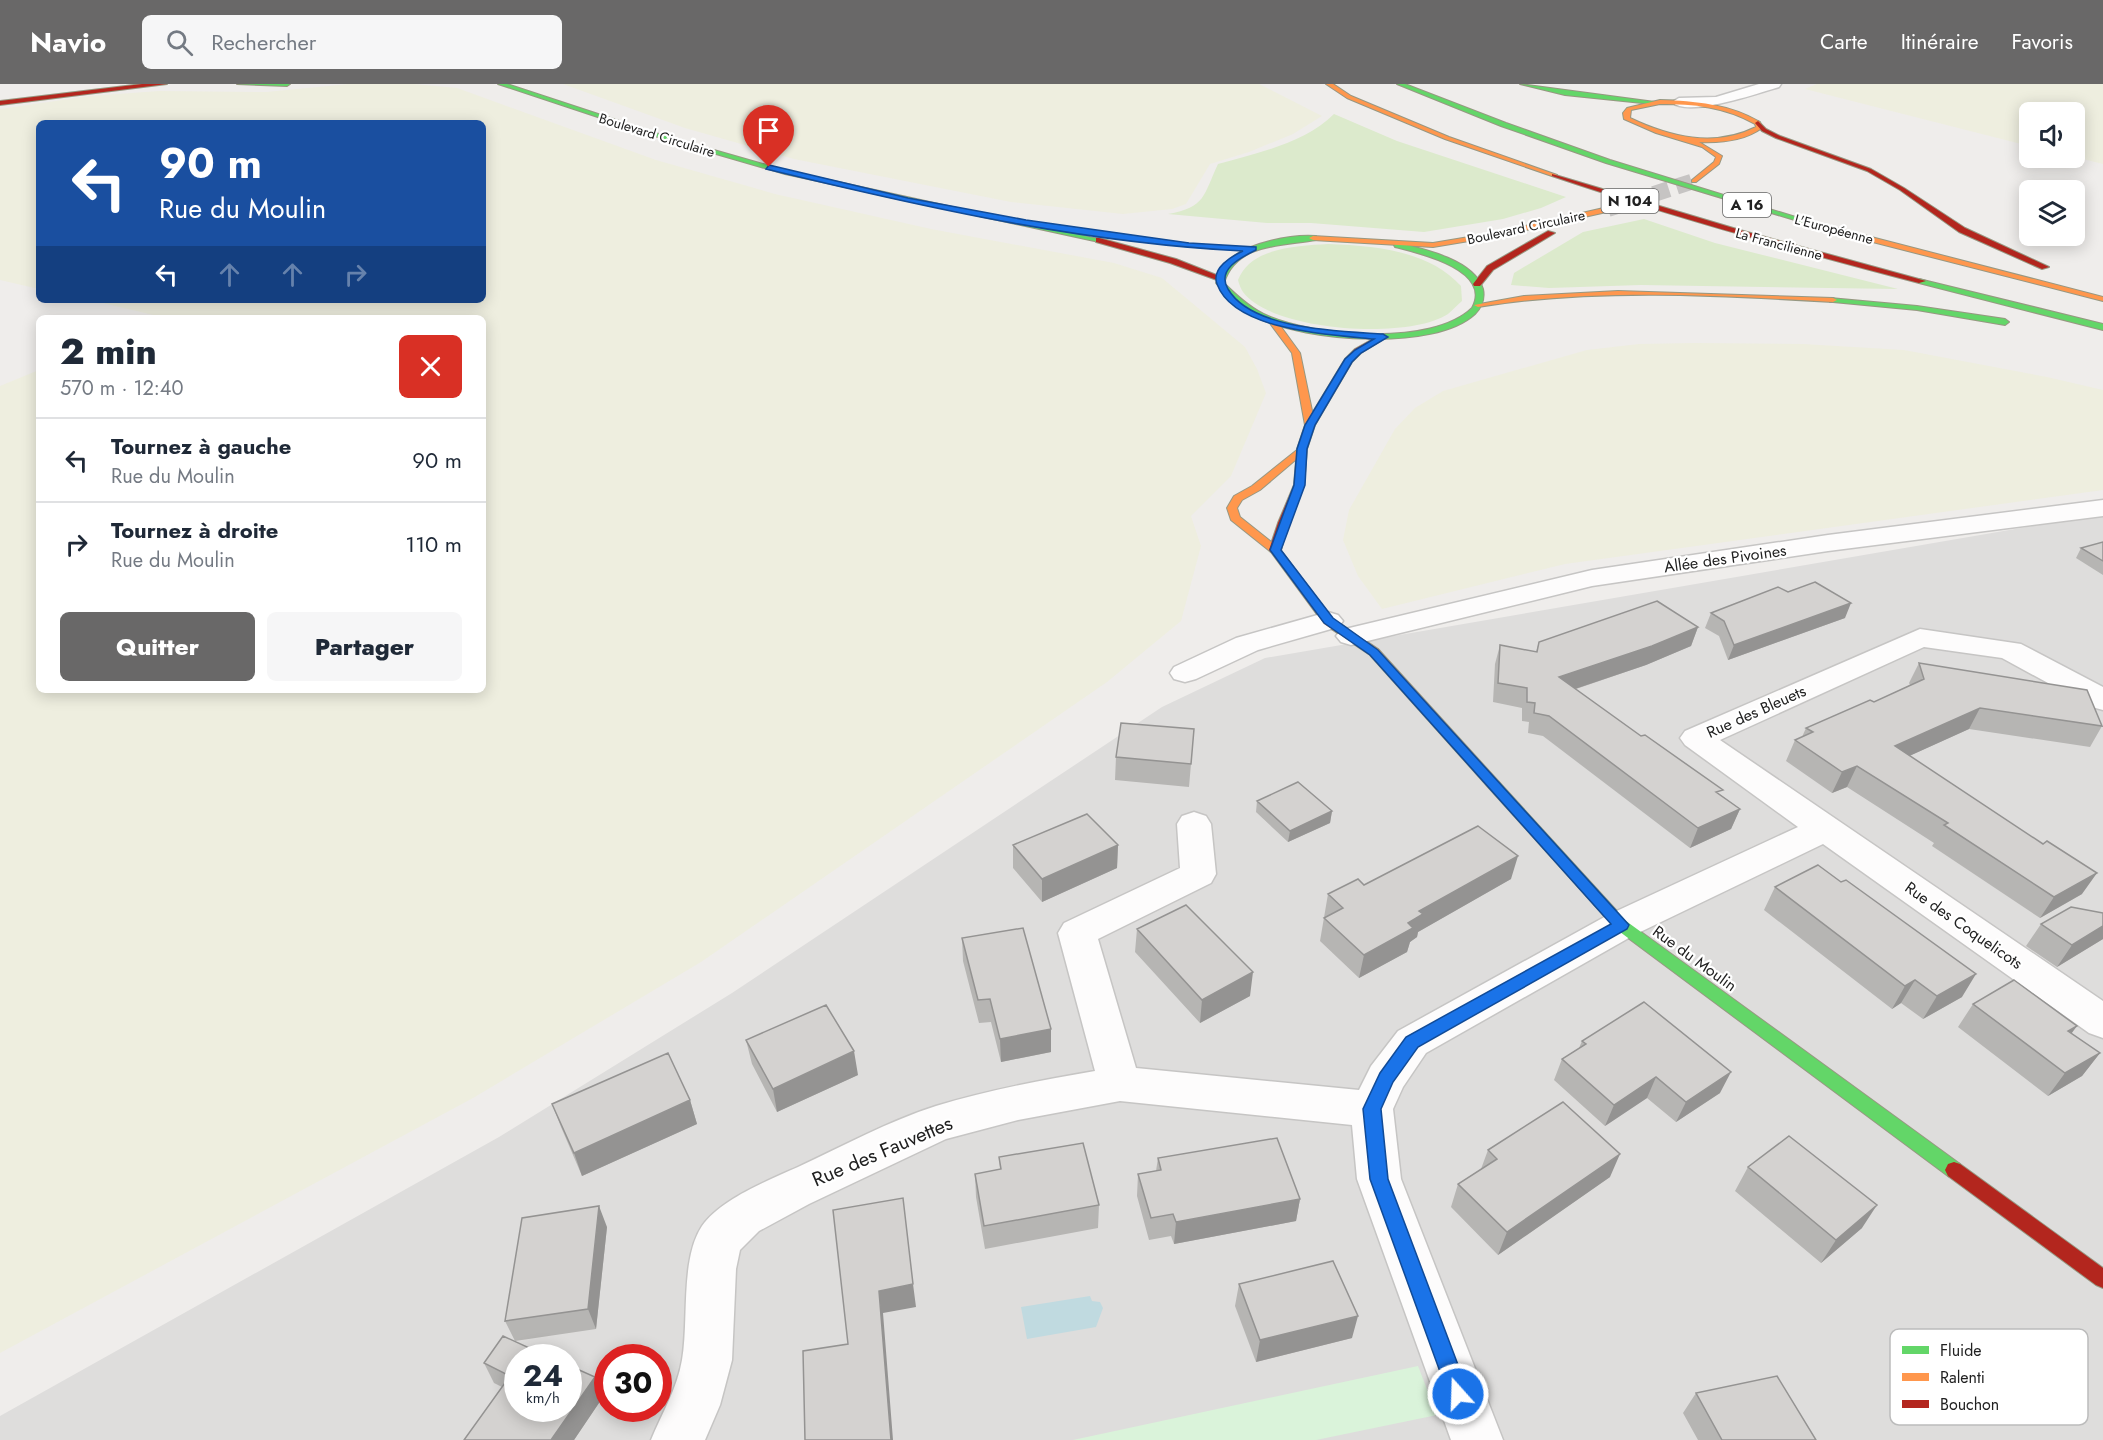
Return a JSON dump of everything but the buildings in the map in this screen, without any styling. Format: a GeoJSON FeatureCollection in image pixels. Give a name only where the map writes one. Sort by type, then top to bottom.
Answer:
{"type":"FeatureCollection","features":[{"type":"Feature","properties":{"kind":"main road"},"geometry":{"type":"LineString","coordinates":[[0,94],[77,84]]}},
{"type":"Feature","properties":{"kind":"main road"},"geometry":{"type":"LineString","coordinates":[[0,103],[113,88],[164,84]]}},
{"type":"Feature","properties":{"kind":"main road"},"geometry":{"type":"LineString","coordinates":[[240,84],[287,84]]}},
{"type":"Feature","properties":{"kind":"main road","name":"Boulevard Circulaire"},"geometry":{"type":"LineString","coordinates":[[501,84],[672,141],[750,163],[908,200],[1026,222],[1153,241]]}},
{"type":"Feature","properties":{"kind":"main road","name":"L'Européenne"},"geometry":{"type":"LineString","coordinates":[[1400,84],[1516,130],[1695,189],[1902,248],[2103,299]]}},
{"type":"Feature","properties":{"kind":"main road"},"geometry":{"type":"LineString","coordinates":[[1523,84],[1565,93],[1633,102],[1679,102],[1718,107],[1754,120],[1764,130],[1778,137],[1869,170],[1902,189],[1962,230],[2014,255],[2103,287]]}},
{"type":"Feature","properties":{"kind":"main road","name":"La Francilienne"},"geometry":{"type":"LineString","coordinates":[[1323,86],[1448,138],[1538,170],[1715,227],[2103,327]]}},
{"type":"Feature","properties":{"kind":"main road","name":"La Francilienne"},"geometry":{"type":"LineString","coordinates":[[1384,88],[1563,158],[1701,203],[2003,286],[2103,310]]}},
{"type":"Feature","properties":{"kind":"main road"},"geometry":{"type":"LineString","coordinates":[[1565,93],[1618,110],[1627,119],[1650,130],[1704,146],[1719,156],[1717,163],[1694,181],[1728,170]]}},
{"type":"Feature","properties":{"kind":"main road"},"geometry":{"type":"LineString","coordinates":[[1627,119],[1626,113],[1629,109],[1660,102]]}},
{"type":"Feature","properties":{"kind":"main road"},"geometry":{"type":"LineString","coordinates":[[1669,135],[1744,143],[1759,128],[1754,120]]}},
{"type":"Feature","properties":{"kind":"main road","name":"Boulevard Circulaire"},"geometry":{"type":"LineString","coordinates":[[1398,245],[1432,245],[1493,235],[1608,209],[1538,239],[1490,268],[1477,284]]}},
{"type":"Feature","properties":{"kind":"main road","name":"Boulevard Circulaire"},"geometry":{"type":"LineString","coordinates":[[1026,222],[1143,252],[1220,278]]}},
{"type":"Feature","properties":{"kind":"main road"},"geometry":{"type":"LineString","coordinates":[[1220,248],[1253,249],[1302,239],[1334,238],[1398,245],[1449,262],[1467,272],[1477,284],[1481,295],[1478,305],[1469,315],[1434,330],[1383,337],[1305,330],[1273,322],[1246,310],[1228,297],[1220,283],[1224,267],[1236,257],[1253,249]]}},
{"type":"Feature","properties":{"kind":"main road"},"geometry":{"type":"LineString","coordinates":[[1478,305],[1538,296],[1751,295],[1895,305],[2024,326]]}},
{"type":"Feature","properties":{"kind":"main road","name":"Rue du Moulin"},"geometry":{"type":"LineString","coordinates":[[1273,322],[1296,353],[1310,425]]}},
{"type":"Feature","properties":{"kind":"main road","name":"Rue du Moulin"},"geometry":{"type":"LineString","coordinates":[[1275,550],[1299,485],[1302,449],[1310,425],[1348,361],[1358,351],[1383,337]]}},
{"type":"Feature","properties":{"kind":"main road","name":"Rue du Moulin"},"geometry":{"type":"LineString","coordinates":[[1302,449],[1272,476],[1238,498],[1232,508],[1235,518],[1275,550],[1340,628],[1374,652],[1622,925],[2103,1279]]}},
{"type":"Feature","properties":{"kind":"street"},"geometry":{"type":"LineString","coordinates":[[1679,102],[1706,102],[1742,95],[1774,84]]}},
{"type":"Feature","properties":{"kind":"street"},"geometry":{"type":"LineString","coordinates":[[1742,95],[1734,103],[1739,111],[1754,120]]}},
{"type":"Feature","properties":{"kind":"street","name":"Allée des Pivoines"},"geometry":{"type":"LineString","coordinates":[[1185,673],[1247,644],[1592,578],[1828,543],[2103,508]]}},
{"type":"Feature","properties":{"kind":"street","name":"Rue des Bleuets"},"geometry":{"type":"LineString","coordinates":[[1825,829],[1696,738],[1920,638],[2010,650],[2103,700]]}},
{"type":"Feature","properties":{"kind":"street"},"geometry":{"type":"LineString","coordinates":[[1120,1084],[1077,933],[1198,874],[1194,824]]}},
{"type":"Feature","properties":{"kind":"street"},"geometry":{"type":"LineString","coordinates":[[1477,1440],[1379,1179],[1372,1109],[1386,1078],[1412,1042],[1622,925],[1825,829]]}},
{"type":"Feature","properties":{"kind":"street","name":"Rue des Coquelicots"},"geometry":{"type":"LineString","coordinates":[[1825,829],[2103,1022]]}},
{"type":"Feature","properties":{"kind":"street","name":"Rue des Fauvettes"},"geometry":{"type":"LineString","coordinates":[[677,1440],[695,1405],[707,1360],[712,1269],[719,1240],[743,1217],[793,1190],[936,1124],[1018,1102],[1120,1084],[1372,1109]]}},
{"type":"Feature","properties":{"kind":"shaded area"},"geometry":{"type":"Polygon","coordinates":[[[349,84],[414,84],[457,88],[656,160],[775,194],[931,229],[1114,263],[1162,278],[1245,347],[1266,393],[1231,476],[1191,516],[1201,546],[1181,621],[1107,682],[701,962],[473,1098],[0,1353],[0,386],[36,371],[36,693],[486,693],[486,315],[153,315],[103,303],[486,303],[486,120],[36,120],[36,288],[0,280],[0,109],[90,96],[159,91],[266,92],[349,84]]]}},
{"type":"Feature","properties":{"kind":"shaded area"},"geometry":{"type":"Polygon","coordinates":[[[563,84],[1259,84],[1322,116],[1293,134],[1249,152],[1210,164],[1186,204],[1172,209],[1123,214],[1011,202],[794,159],[685,128],[563,84]]]}},
{"type":"Feature","properties":{"kind":"shaded area"},"geometry":{"type":"Polygon","coordinates":[[[1817,84],[2103,84],[2103,164],[2085,160],[2085,102],[2019,102],[2019,143],[1805,89],[1817,84]]]}},
{"type":"Feature","properties":{"kind":"shaded area"},"geometry":{"type":"Polygon","coordinates":[[[1639,344],[1803,344],[1904,350],[2103,390],[2103,490],[1565,564],[1382,609],[1358,576],[1343,540],[1349,510],[1395,429],[1415,408],[1443,391],[1587,350],[1639,344]]]}},
{"type":"Feature","properties":{"kind":"shaded area"},"geometry":{"type":"Polygon","coordinates":[[[2103,514],[2103,1440],[0,1440],[0,1416],[499,1137],[732,993],[1162,707],[1265,658],[2103,514]]]}},
{"type":"Feature","properties":{"kind":"green space"},"geometry":{"type":"Polygon","coordinates":[[[1334,114],[1397,141],[1566,197],[1541,208],[1503,219],[1424,232],[1311,223],[1267,223],[1168,214],[1197,204],[1206,192],[1218,164],[1295,140],[1334,114]]]}},
{"type":"Feature","properties":{"kind":"green space"},"geometry":{"type":"Polygon","coordinates":[[[1644,219],[1715,243],[1898,289],[1641,285],[1549,288],[1511,285],[1514,273],[1583,232],[1644,219]]]}},
{"type":"Feature","properties":{"kind":"green space"},"geometry":{"type":"Polygon","coordinates":[[[1328,244],[1364,246],[1417,257],[1448,274],[1461,286],[1462,301],[1448,314],[1429,322],[1404,327],[1342,328],[1282,316],[1259,305],[1243,292],[1238,280],[1244,269],[1253,261],[1276,250],[1328,244]]]}},
{"type":"Feature","properties":{"kind":"green space"},"geometry":{"type":"Polygon","coordinates":[[[1418,1366],[1437,1415],[1316,1440],[1073,1440],[1418,1366]]]}},
{"type":"Feature","properties":{"kind":"water"},"geometry":{"type":"Polygon","coordinates":[[[1090,1296],[1092,1301],[1100,1302],[1103,1308],[1096,1327],[1027,1339],[1021,1307],[1090,1296]]]}},
{"type":"Feature","properties":{"kind":"tunnel"},"geometry":{"type":"LineString","coordinates":[[1608,209],[1694,181]]}},
{"type":"Feature","properties":{"kind":"traffic: fast"},"geometry":{"type":"LineString","coordinates":[[240,84],[287,84]]}},
{"type":"Feature","properties":{"kind":"traffic: fast"},"geometry":{"type":"LineString","coordinates":[[501,84],[663,137],[787,173],[1099,240]]}},
{"type":"Feature","properties":{"kind":"traffic: fast"},"geometry":{"type":"LineString","coordinates":[[1400,84],[1503,125],[1608,161],[1821,226]]}},
{"type":"Feature","properties":{"kind":"traffic: fast"},"geometry":{"type":"LineString","coordinates":[[1523,84],[1565,93],[1652,102]]}},
{"type":"Feature","properties":{"kind":"traffic: fast"},"geometry":{"type":"LineString","coordinates":[[1313,238],[1272,243],[1243,253],[1224,271],[1220,283],[1240,302],[1263,317],[1283,325],[1336,335],[1395,336],[1423,332],[1447,326],[1467,316],[1475,309],[1480,294],[1477,284],[1470,275],[1460,267],[1434,255],[1398,245]]}},
{"type":"Feature","properties":{"kind":"traffic: fast"},"geometry":{"type":"LineString","coordinates":[[1922,281],[2103,327]]}},
{"type":"Feature","properties":{"kind":"traffic: fast"},"geometry":{"type":"LineString","coordinates":[[1833,300],[1917,308],[2005,322]]}},
{"type":"Feature","properties":{"kind":"traffic: fast"},"geometry":{"type":"LineString","coordinates":[[1494,785],[1621,925],[1954,1170]]}},
{"type":"Feature","properties":{"kind":"traffic: slow"},"geometry":{"type":"LineString","coordinates":[[1329,84],[1349,97],[1447,138],[1554,175]]}},
{"type":"Feature","properties":{"kind":"traffic: slow"},"geometry":{"type":"LineString","coordinates":[[1660,102],[1711,105],[1723,108],[1758,123],[1759,128],[1728,139],[1693,140],[1658,132],[1627,119],[1626,113],[1629,109],[1660,102]]}},
{"type":"Feature","properties":{"kind":"traffic: slow"},"geometry":{"type":"LineString","coordinates":[[1685,139],[1704,146],[1719,156],[1717,163],[1694,181]]}},
{"type":"Feature","properties":{"kind":"traffic: slow"},"geometry":{"type":"LineString","coordinates":[[1313,238],[1433,245],[1499,234],[1608,209]]}},
{"type":"Feature","properties":{"kind":"traffic: slow"},"geometry":{"type":"LineString","coordinates":[[1821,226],[2103,299]]}},
{"type":"Feature","properties":{"kind":"traffic: slow"},"geometry":{"type":"LineString","coordinates":[[1478,305],[1524,298],[1594,294],[1727,295],[1833,300]]}},
{"type":"Feature","properties":{"kind":"traffic: slow"},"geometry":{"type":"LineString","coordinates":[[1273,322],[1296,353],[1310,425]]}},
{"type":"Feature","properties":{"kind":"traffic: slow"},"geometry":{"type":"LineString","coordinates":[[1302,449],[1256,488],[1238,498],[1232,508],[1235,518],[1275,550],[1328,621],[1374,652],[1494,785]]}},
{"type":"Feature","properties":{"kind":"traffic: jam"},"geometry":{"type":"LineString","coordinates":[[0,103],[113,88],[164,84]]}},
{"type":"Feature","properties":{"kind":"traffic: jam"},"geometry":{"type":"LineString","coordinates":[[1758,123],[1764,130],[1778,137],[1869,170],[1902,189],[1962,230],[2045,267]]}},
{"type":"Feature","properties":{"kind":"traffic: jam"},"geometry":{"type":"LineString","coordinates":[[1554,175],[1737,231],[1922,281]]}},
{"type":"Feature","properties":{"kind":"traffic: jam"},"geometry":{"type":"LineString","coordinates":[[1477,284],[1490,268],[1551,233]]}},
{"type":"Feature","properties":{"kind":"traffic: jam"},"geometry":{"type":"LineString","coordinates":[[1099,240],[1173,261],[1220,278]]}},
{"type":"Feature","properties":{"kind":"traffic: jam"},"geometry":{"type":"LineString","coordinates":[[1275,550],[1283,523],[1299,485],[1302,449],[1310,425],[1348,361],[1358,351],[1383,337]]}},
{"type":"Feature","properties":{"kind":"traffic: jam"},"geometry":{"type":"LineString","coordinates":[[1954,1170],[2103,1279]]}},
{"type":"Feature","properties":{"kind":"route"},"geometry":{"type":"LineString","coordinates":[[769,167],[908,200],[1026,222],[1189,246],[1253,249],[1236,257],[1224,267],[1220,278],[1220,283],[1228,297],[1246,310],[1273,322],[1305,330],[1383,337],[1358,351],[1348,361],[1338,382],[1310,425],[1302,449],[1299,485],[1275,550],[1328,621],[1374,652],[1622,925],[1412,1042],[1386,1078],[1372,1109],[1379,1179],[1458,1394]]}}]}
